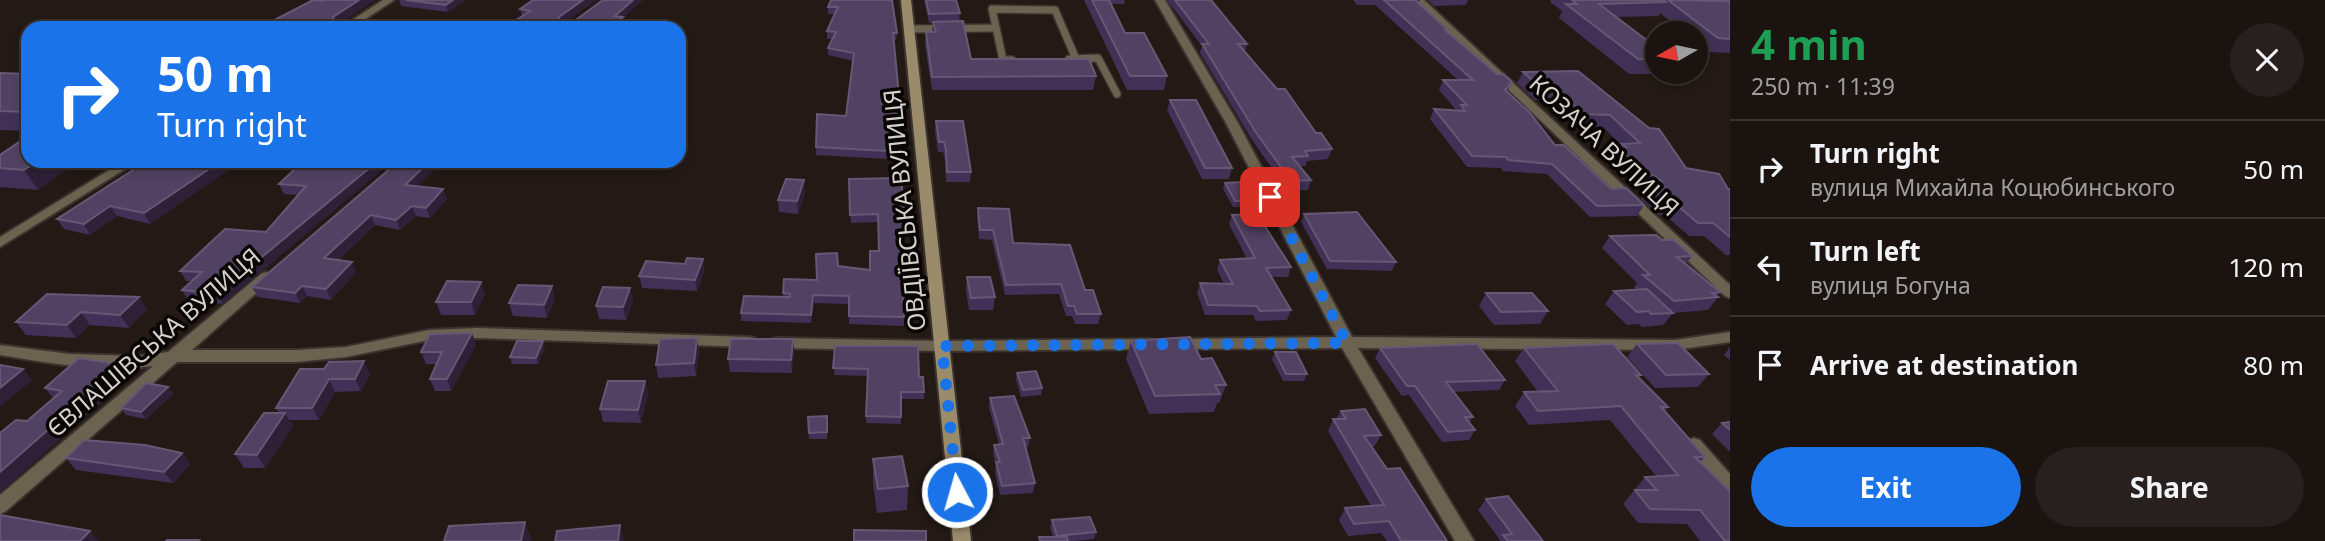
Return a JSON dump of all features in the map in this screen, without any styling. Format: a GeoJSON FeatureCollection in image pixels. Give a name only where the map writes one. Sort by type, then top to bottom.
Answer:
{"type":"FeatureCollection","features":[{"type":"Feature","properties":{"kind":"main road","name":"ОВДІЇВСЬКА ВУЛИЦЯ"},"geometry":{"type":"LineString","coordinates":[[906,0],[962,541]]}},
{"type":"Feature","properties":{"kind":"street"},"geometry":{"type":"LineString","coordinates":[[356,21],[389,0]]}},
{"type":"Feature","properties":{"kind":"street"},"geometry":{"type":"LineString","coordinates":[[1160,0],[1232,123],[1347,343],[1465,541]]}},
{"type":"Feature","properties":{"kind":"street","name":"КОЗАЧА ВУЛИЦЯ"},"geometry":{"type":"LineString","coordinates":[[1419,0],[1730,293]]}},
{"type":"Feature","properties":{"kind":"street"},"geometry":{"type":"LineString","coordinates":[[0,243],[121,168]]}},
{"type":"Feature","properties":{"kind":"street","name":"ЄВЛАШІВСЬКА ВУЛИЦЯ"},"geometry":{"type":"LineString","coordinates":[[0,506],[277,268]]}},
{"type":"Feature","properties":{"kind":"street"},"geometry":{"type":"LineString","coordinates":[[0,350],[70,360],[138,362],[171,357],[346,352],[429,335],[477,333],[942,346],[1347,343],[1675,345],[1730,337]]}},
{"type":"Feature","properties":{"kind":"street"},"geometry":{"type":"LineString","coordinates":[[1603,344],[1622,365]]}},
{"type":"Feature","properties":{"kind":"street"},"geometry":{"type":"LineString","coordinates":[[1686,437],[1730,486]]}},
{"type":"Feature","properties":{"kind":"lane"},"geometry":{"type":"LineString","coordinates":[[1027,60],[1003,60],[992,9],[1055,10],[1076,59]]}},
{"type":"Feature","properties":{"kind":"lane"},"geometry":{"type":"LineString","coordinates":[[909,29],[995,28]]}},
{"type":"Feature","properties":{"kind":"lane"},"geometry":{"type":"LineString","coordinates":[[1064,59],[1098,58],[1116,94]]}},
{"type":"Feature","properties":{"kind":"building"},"geometry":{"type":"Polygon","coordinates":[[[313,0],[359,0],[333,17],[334,21],[272,21],[313,0]]]}},
{"type":"Feature","properties":{"kind":"building"},"geometry":{"type":"Polygon","coordinates":[[[406,0],[453,0],[446,5],[406,0]]]}},
{"type":"Feature","properties":{"kind":"building"},"geometry":{"type":"Polygon","coordinates":[[[533,0],[583,0],[559,17],[558,21],[515,21],[530,11],[520,9],[533,0]]]}},
{"type":"Feature","properties":{"kind":"building"},"geometry":{"type":"Polygon","coordinates":[[[603,0],[633,0],[615,16],[623,17],[617,21],[574,21],[603,0]]]}},
{"type":"Feature","properties":{"kind":"building"},"geometry":{"type":"Polygon","coordinates":[[[831,0],[892,0],[897,33],[893,33],[901,116],[889,116],[887,151],[816,147],[817,114],[846,116],[854,53],[828,48],[836,32],[827,31],[838,7],[828,7],[831,0]]]}},
{"type":"Feature","properties":{"kind":"building"},"geometry":{"type":"Polygon","coordinates":[[[926,0],[956,0],[960,13],[929,14],[926,0]]]}},
{"type":"Feature","properties":{"kind":"building"},"geometry":{"type":"Polygon","coordinates":[[[1092,0],[1109,0],[1125,33],[1144,33],[1167,76],[1130,76],[1092,0]]]}},
{"type":"Feature","properties":{"kind":"building"},"geometry":{"type":"Polygon","coordinates":[[[1175,0],[1211,0],[1247,44],[1238,44],[1277,89],[1285,89],[1316,133],[1321,133],[1332,149],[1305,151],[1308,156],[1292,157],[1311,180],[1291,181],[1255,131],[1202,44],[1209,44],[1175,0]]]}},
{"type":"Feature","properties":{"kind":"building"},"geometry":{"type":"Polygon","coordinates":[[[1384,0],[1415,0],[1448,30],[1445,30],[1497,74],[1503,74],[1512,82],[1505,90],[1529,112],[1555,145],[1564,145],[1611,189],[1626,188],[1644,205],[1597,206],[1552,164],[1508,160],[1506,157],[1472,156],[1434,109],[1465,111],[1461,105],[1467,105],[1443,80],[1473,80],[1384,0]]]}},
{"type":"Feature","properties":{"kind":"building"},"geometry":{"type":"Polygon","coordinates":[[[1572,0],[1667,2],[1599,4],[1645,39],[1645,59],[1638,59],[1566,4],[1577,4],[1572,0]]]}},
{"type":"Feature","properties":{"kind":"building"},"geometry":{"type":"Polygon","coordinates":[[[1668,0],[1730,1],[1730,39],[1718,38],[1708,30],[1708,21],[1696,21],[1668,0]]]}},
{"type":"Feature","properties":{"kind":"building"},"geometry":{"type":"Polygon","coordinates":[[[963,21],[971,59],[1089,59],[1096,76],[932,77],[926,32],[936,32],[933,22],[963,21]]]}},
{"type":"Feature","properties":{"kind":"building"},"geometry":{"type":"Polygon","coordinates":[[[1578,71],[1649,128],[1659,129],[1686,168],[1719,174],[1730,189],[1730,237],[1713,223],[1698,223],[1674,203],[1668,203],[1649,186],[1658,186],[1653,181],[1661,181],[1616,148],[1626,147],[1622,144],[1640,143],[1610,115],[1583,114],[1556,88],[1541,88],[1523,72],[1578,71]]]}},
{"type":"Feature","properties":{"kind":"building"},"geometry":{"type":"Polygon","coordinates":[[[0,73],[21,74],[21,112],[0,111],[0,73]]]}},
{"type":"Feature","properties":{"kind":"building"},"geometry":{"type":"Polygon","coordinates":[[[1170,100],[1196,100],[1232,168],[1205,168],[1170,100]]]}},
{"type":"Feature","properties":{"kind":"building"},"geometry":{"type":"Polygon","coordinates":[[[936,121],[963,121],[971,172],[947,172],[946,150],[944,142],[939,142],[936,121]]]}},
{"type":"Feature","properties":{"kind":"building"},"geometry":{"type":"Polygon","coordinates":[[[21,141],[21,168],[27,168],[24,170],[0,168],[0,155],[21,141]]]}},
{"type":"Feature","properties":{"kind":"building"},"geometry":{"type":"Polygon","coordinates":[[[136,168],[211,168],[144,213],[110,206],[84,224],[57,219],[136,168]]]}},
{"type":"Feature","properties":{"kind":"building"},"geometry":{"type":"Polygon","coordinates":[[[296,168],[370,168],[217,294],[182,290],[202,272],[180,271],[225,229],[266,232],[306,186],[279,184],[296,168]]]}},
{"type":"Feature","properties":{"kind":"building"},"geometry":{"type":"Polygon","coordinates":[[[391,168],[423,168],[405,185],[443,189],[426,208],[412,206],[396,220],[371,215],[324,258],[352,262],[326,289],[302,286],[295,293],[252,287],[391,168]]]}},
{"type":"Feature","properties":{"kind":"building"},"geometry":{"type":"Polygon","coordinates":[[[901,178],[906,228],[901,228],[904,317],[849,316],[849,296],[813,295],[811,315],[741,313],[744,296],[790,297],[790,294],[783,293],[784,279],[817,280],[816,254],[837,253],[838,266],[870,270],[870,251],[879,251],[878,214],[850,215],[849,179],[901,178]]]}},
{"type":"Feature","properties":{"kind":"building"},"geometry":{"type":"Polygon","coordinates":[[[786,179],[804,180],[797,201],[778,200],[786,179]]]}},
{"type":"Feature","properties":{"kind":"building"},"geometry":{"type":"Polygon","coordinates":[[[1243,182],[1254,201],[1235,201],[1225,183],[1243,182]]]}},
{"type":"Feature","properties":{"kind":"building"},"geometry":{"type":"Polygon","coordinates":[[[978,208],[1009,209],[1013,243],[1070,245],[1085,290],[1093,290],[1101,314],[1077,314],[1074,306],[1068,306],[1061,284],[1006,285],[993,230],[980,230],[978,208]]]}},
{"type":"Feature","properties":{"kind":"building"},"geometry":{"type":"Polygon","coordinates":[[[1357,212],[1396,262],[1330,261],[1304,214],[1357,212]]]}},
{"type":"Feature","properties":{"kind":"building"},"geometry":{"type":"Polygon","coordinates":[[[1257,214],[1291,267],[1266,268],[1291,310],[1260,311],[1257,306],[1208,305],[1200,283],[1233,284],[1220,260],[1255,258],[1232,215],[1257,214]]]}},
{"type":"Feature","properties":{"kind":"building"},"geometry":{"type":"Polygon","coordinates":[[[1656,235],[1662,240],[1674,240],[1692,256],[1677,257],[1720,292],[1712,293],[1718,297],[1674,301],[1643,275],[1650,275],[1610,236],[1656,235]]]}},
{"type":"Feature","properties":{"kind":"building"},"geometry":{"type":"Polygon","coordinates":[[[687,258],[703,259],[695,280],[639,276],[646,261],[685,264],[687,258]]]}},
{"type":"Feature","properties":{"kind":"building"},"geometry":{"type":"Polygon","coordinates":[[[967,277],[990,277],[995,297],[971,298],[967,277]]]}},
{"type":"Feature","properties":{"kind":"building"},"geometry":{"type":"Polygon","coordinates":[[[447,281],[481,282],[471,302],[436,302],[447,281]]]}},
{"type":"Feature","properties":{"kind":"building"},"geometry":{"type":"Polygon","coordinates":[[[518,285],[552,286],[544,305],[509,303],[518,285]]]}},
{"type":"Feature","properties":{"kind":"building"},"geometry":{"type":"Polygon","coordinates":[[[603,287],[630,288],[623,307],[596,306],[603,287]]]}},
{"type":"Feature","properties":{"kind":"building"},"geometry":{"type":"Polygon","coordinates":[[[1647,289],[1673,313],[1637,312],[1614,291],[1647,289]]]}},
{"type":"Feature","properties":{"kind":"building"},"geometry":{"type":"Polygon","coordinates":[[[1486,293],[1532,293],[1548,311],[1501,312],[1486,293]]]}},
{"type":"Feature","properties":{"kind":"building"},"geometry":{"type":"Polygon","coordinates":[[[47,294],[139,297],[120,315],[81,312],[67,325],[16,322],[47,294]]]}},
{"type":"Feature","properties":{"kind":"building"},"geometry":{"type":"Polygon","coordinates":[[[472,333],[447,379],[430,379],[442,352],[421,352],[430,334],[472,333]]]}},
{"type":"Feature","properties":{"kind":"building"},"geometry":{"type":"Polygon","coordinates":[[[1190,337],[1201,359],[1212,358],[1226,385],[1215,385],[1220,394],[1155,396],[1131,341],[1190,337]]]}},
{"type":"Feature","properties":{"kind":"building"},"geometry":{"type":"Polygon","coordinates":[[[697,338],[694,363],[656,365],[660,339],[697,338]]]}},
{"type":"Feature","properties":{"kind":"building"},"geometry":{"type":"Polygon","coordinates":[[[731,339],[793,339],[791,360],[728,359],[731,339]]]}},
{"type":"Feature","properties":{"kind":"building"},"geometry":{"type":"Polygon","coordinates":[[[517,341],[543,341],[536,358],[510,357],[517,341]]]}},
{"type":"Feature","properties":{"kind":"building"},"geometry":{"type":"Polygon","coordinates":[[[1678,343],[1709,374],[1666,375],[1637,344],[1678,343]]]}},
{"type":"Feature","properties":{"kind":"building"},"geometry":{"type":"Polygon","coordinates":[[[1477,344],[1505,380],[1446,382],[1473,417],[1465,417],[1475,430],[1448,432],[1415,386],[1407,386],[1380,348],[1477,344]]]}},
{"type":"Feature","properties":{"kind":"building"},"geometry":{"type":"Polygon","coordinates":[[[1613,344],[1641,375],[1636,375],[1668,407],[1661,407],[1705,457],[1695,457],[1730,491],[1730,541],[1725,541],[1700,510],[1650,509],[1635,490],[1657,490],[1645,477],[1678,475],[1621,406],[1538,411],[1524,392],[1558,391],[1524,348],[1613,344]]]}},
{"type":"Feature","properties":{"kind":"building"},"geometry":{"type":"Polygon","coordinates":[[[835,346],[918,346],[919,377],[923,377],[924,392],[901,392],[901,417],[866,416],[868,369],[833,368],[835,346]]]}},
{"type":"Feature","properties":{"kind":"building"},"geometry":{"type":"Polygon","coordinates":[[[1275,352],[1296,352],[1307,374],[1286,374],[1275,352]]]}},
{"type":"Feature","properties":{"kind":"building"},"geometry":{"type":"Polygon","coordinates":[[[79,358],[122,365],[0,472],[0,433],[16,420],[27,421],[62,391],[45,388],[79,358]]]}},
{"type":"Feature","properties":{"kind":"building"},"geometry":{"type":"Polygon","coordinates":[[[364,361],[355,379],[329,379],[312,408],[276,408],[300,369],[324,369],[329,362],[364,361]]]}},
{"type":"Feature","properties":{"kind":"building"},"geometry":{"type":"Polygon","coordinates":[[[0,365],[23,369],[0,388],[0,365]]]}},
{"type":"Feature","properties":{"kind":"building"},"geometry":{"type":"Polygon","coordinates":[[[1036,371],[1042,388],[1023,390],[1017,373],[1036,371]]]}},
{"type":"Feature","properties":{"kind":"building"},"geometry":{"type":"Polygon","coordinates":[[[608,381],[645,381],[638,410],[600,409],[608,381]]]}},
{"type":"Feature","properties":{"kind":"building"},"geometry":{"type":"Polygon","coordinates":[[[146,383],[168,387],[141,412],[121,408],[146,383]]]}},
{"type":"Feature","properties":{"kind":"building"},"geometry":{"type":"Polygon","coordinates":[[[1014,396],[1030,438],[1023,438],[1035,483],[1002,486],[996,462],[1000,462],[994,445],[1003,444],[990,398],[1014,396]]]}},
{"type":"Feature","properties":{"kind":"building"},"geometry":{"type":"Polygon","coordinates":[[[1365,409],[1381,435],[1364,436],[1387,469],[1400,468],[1447,541],[1401,541],[1389,521],[1354,524],[1345,508],[1384,505],[1333,419],[1346,419],[1341,411],[1365,409]]]}},
{"type":"Feature","properties":{"kind":"building"},"geometry":{"type":"Polygon","coordinates":[[[264,413],[285,413],[257,455],[235,454],[264,413]]]}},
{"type":"Feature","properties":{"kind":"building"},"geometry":{"type":"Polygon","coordinates":[[[827,416],[827,432],[809,433],[808,417],[827,416]]]}},
{"type":"Feature","properties":{"kind":"building"},"geometry":{"type":"Polygon","coordinates":[[[1730,422],[1730,430],[1722,423],[1730,422]]]}},
{"type":"Feature","properties":{"kind":"building"},"geometry":{"type":"Polygon","coordinates":[[[84,440],[145,445],[182,453],[164,472],[66,458],[84,440]]]}},
{"type":"Feature","properties":{"kind":"building"},"geometry":{"type":"Polygon","coordinates":[[[902,456],[908,486],[878,489],[873,459],[902,456]]]}},
{"type":"Feature","properties":{"kind":"building"},"geometry":{"type":"Polygon","coordinates":[[[1508,496],[1543,541],[1508,541],[1503,535],[1512,534],[1486,499],[1508,496]]]}},
{"type":"Feature","properties":{"kind":"building"},"geometry":{"type":"Polygon","coordinates":[[[0,515],[90,531],[80,541],[0,541],[0,515]]]}},
{"type":"Feature","properties":{"kind":"building"},"geometry":{"type":"Polygon","coordinates":[[[1090,517],[1096,532],[1057,536],[1052,520],[1090,517]]]}},
{"type":"Feature","properties":{"kind":"building"},"geometry":{"type":"Polygon","coordinates":[[[525,522],[521,541],[444,541],[449,526],[525,522]]]}},
{"type":"Feature","properties":{"kind":"building"},"geometry":{"type":"Polygon","coordinates":[[[620,525],[618,541],[555,541],[557,531],[620,525]]]}},
{"type":"Feature","properties":{"kind":"building"},"geometry":{"type":"Polygon","coordinates":[[[854,530],[926,531],[926,541],[854,541],[854,530]]]}},
{"type":"Feature","properties":{"kind":"building"},"geometry":{"type":"Polygon","coordinates":[[[1039,537],[1067,537],[1068,541],[1040,541],[1039,537]]]}},
{"type":"Feature","properties":{"kind":"building"},"geometry":{"type":"Polygon","coordinates":[[[167,540],[199,540],[166,541],[167,540]]]}},
{"type":"Feature","properties":{"kind":"route"},"geometry":{"type":"LineString","coordinates":[[957,492],[942,346],[1347,343],[1270,197]]}}]}
